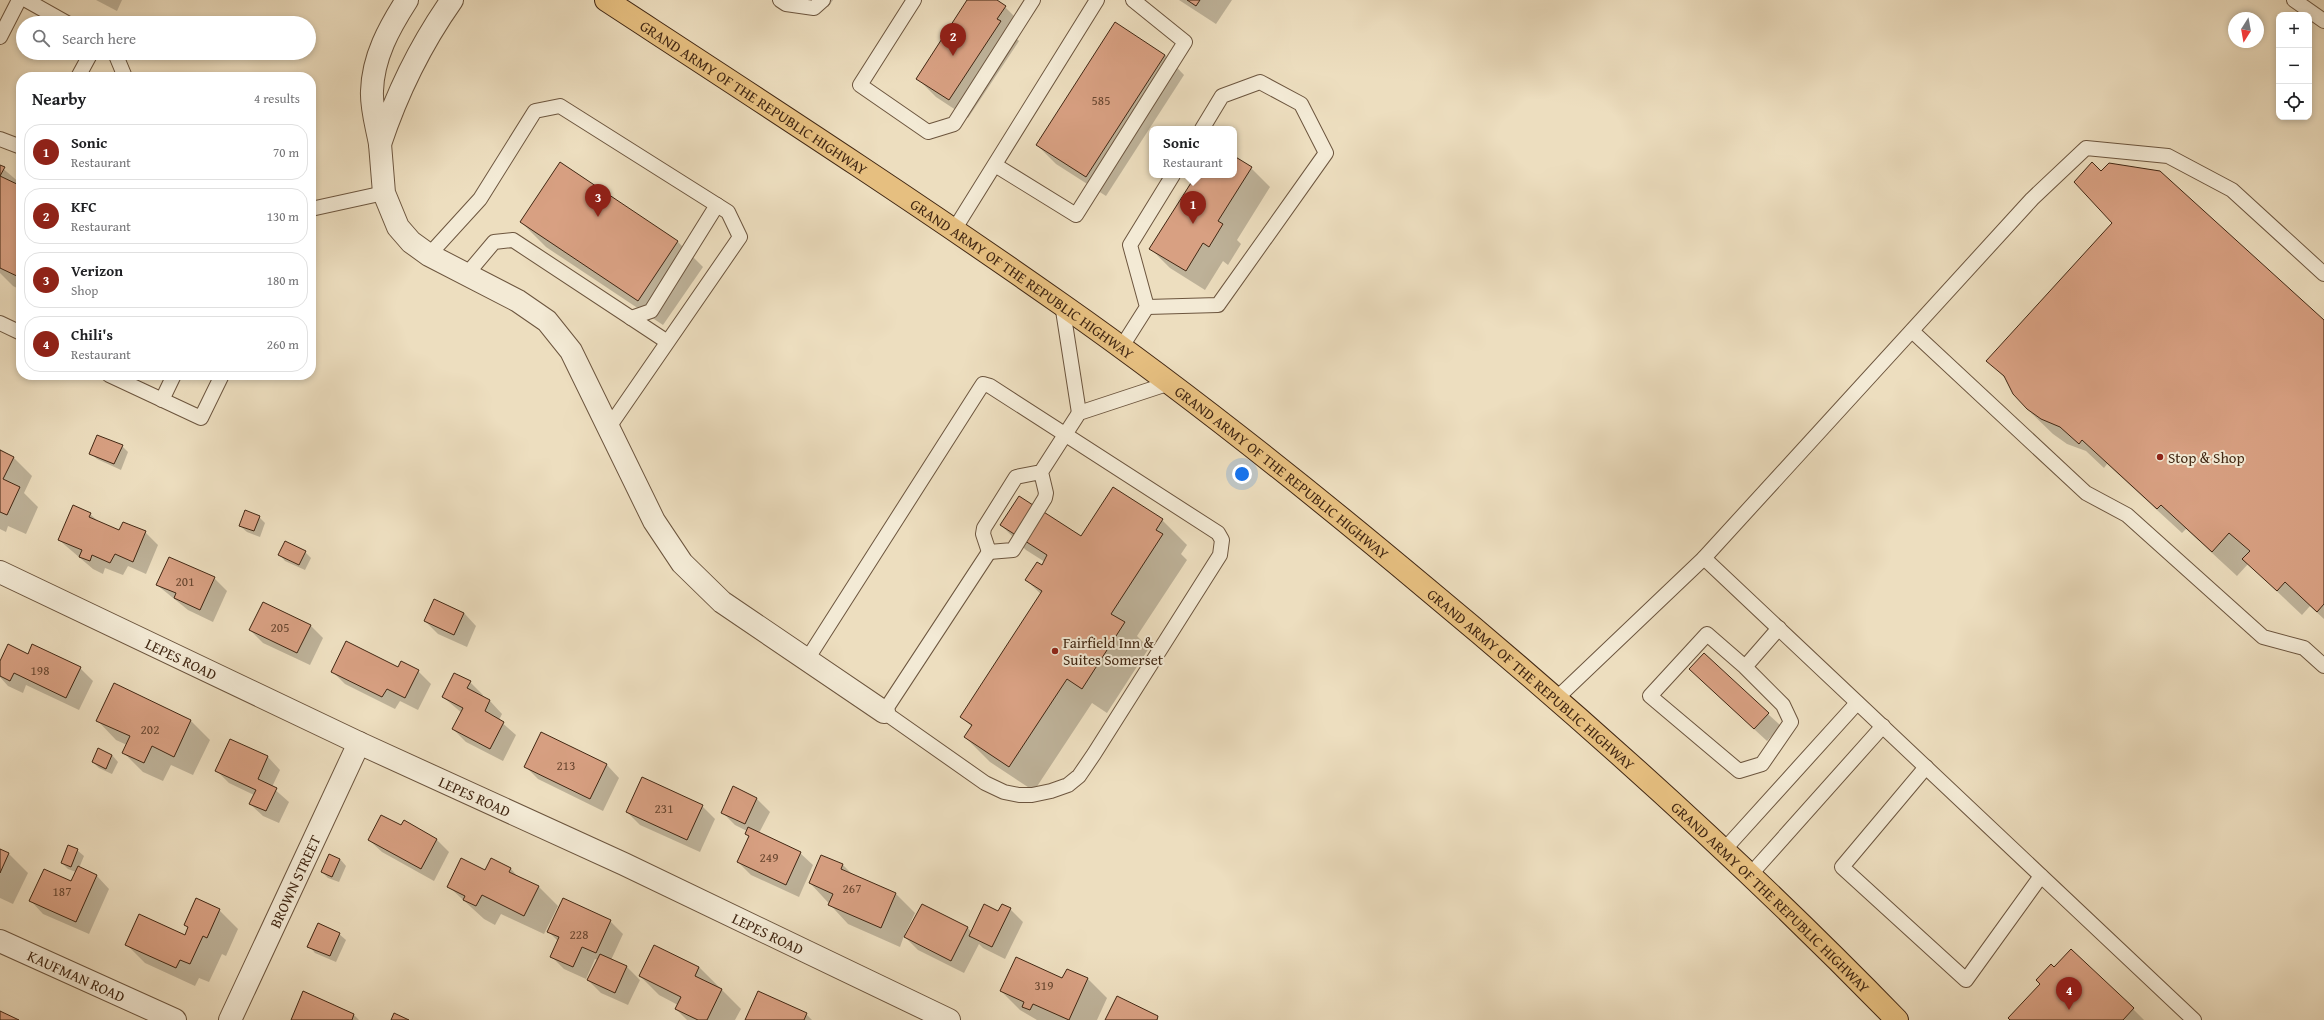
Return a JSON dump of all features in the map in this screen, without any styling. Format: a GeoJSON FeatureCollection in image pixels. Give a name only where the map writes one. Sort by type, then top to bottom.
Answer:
{"type":"FeatureCollection","features":[{"type":"Feature","properties":{"kind":"main road","name":"GRAND ARMY OF THE REPUBLIC HIGHWAY"},"geometry":{"type":"LineString","coordinates":[[606,0],[954,230],[1062,304],[1170,383],[1256,449],[1557,698],[1724,850],[1898,1020]]}},
{"type":"Feature","properties":{"kind":"street"},"geometry":{"type":"LineString","coordinates":[[407,0],[389,30],[377,60],[372,92],[380,144],[384,193],[398,227],[411,242],[429,254],[518,301],[547,321],[571,351],[654,521],[682,563],[722,602],[808,658],[884,712]]}},
{"type":"Feature","properties":{"kind":"street"},"geometry":{"type":"LineString","coordinates":[[380,144],[400,90],[440,17],[452,0]]}},
{"type":"Feature","properties":{"kind":"street","name":"LEPES ROAD"},"geometry":{"type":"LineString","coordinates":[[0,572],[359,743],[624,864],[949,1020]]}},
{"type":"Feature","properties":{"kind":"street","name":"BROWN STREET"},"geometry":{"type":"LineString","coordinates":[[230,1020],[359,743]]}},
{"type":"Feature","properties":{"kind":"street","name":"KAUFMAN ROAD"},"geometry":{"type":"LineString","coordinates":[[0,941],[175,1020]]}},
{"type":"Feature","properties":{"kind":"lane"},"geometry":{"type":"LineString","coordinates":[[0,37],[19,0]]}},
{"type":"Feature","properties":{"kind":"lane"},"geometry":{"type":"LineString","coordinates":[[26,0],[55,16]]}},
{"type":"Feature","properties":{"kind":"lane"},"geometry":{"type":"LineString","coordinates":[[780,0],[786,4],[814,8],[823,0]]}},
{"type":"Feature","properties":{"kind":"lane"},"geometry":{"type":"LineString","coordinates":[[914,0],[860,85],[928,132],[954,124],[1033,0]]}},
{"type":"Feature","properties":{"kind":"lane"},"geometry":{"type":"LineString","coordinates":[[954,230],[1097,0]]}},
{"type":"Feature","properties":{"kind":"lane"},"geometry":{"type":"LineString","coordinates":[[995,165],[1076,215],[1185,42],[1133,0]]}},
{"type":"Feature","properties":{"kind":"lane"},"geometry":{"type":"LineString","coordinates":[[2294,0],[2324,21]]}},
{"type":"Feature","properties":{"kind":"lane"},"geometry":{"type":"LineString","coordinates":[[81,72],[87,60]]}},
{"type":"Feature","properties":{"kind":"lane"},"geometry":{"type":"LineString","coordinates":[[118,60],[123,72]]}},
{"type":"Feature","properties":{"kind":"lane"},"geometry":{"type":"LineString","coordinates":[[1147,307],[1218,304],[1326,153],[1301,104],[1260,82],[1222,96],[1204,126]]}},
{"type":"Feature","properties":{"kind":"lane"},"geometry":{"type":"LineString","coordinates":[[429,254],[480,199],[535,111],[560,106],[728,212],[740,237],[666,341],[609,427]]}},
{"type":"Feature","properties":{"kind":"lane"},"geometry":{"type":"LineString","coordinates":[[0,139],[16,146]]}},
{"type":"Feature","properties":{"kind":"lane"},"geometry":{"type":"LineString","coordinates":[[1557,698],[1704,558],[2032,199],[2086,148],[2168,156],[2232,190],[2324,274]]}},
{"type":"Feature","properties":{"kind":"lane"},"geometry":{"type":"LineString","coordinates":[[1122,348],[1147,307],[1130,245],[1171,178]]}},
{"type":"Feature","properties":{"kind":"lane"},"geometry":{"type":"LineString","coordinates":[[316,208],[384,193]]}},
{"type":"Feature","properties":{"kind":"lane"},"geometry":{"type":"LineString","coordinates":[[631,318],[651,311],[717,205]]}},
{"type":"Feature","properties":{"kind":"lane"},"geometry":{"type":"LineString","coordinates":[[467,274],[494,242],[512,240],[666,341]]}},
{"type":"Feature","properties":{"kind":"lane"},"geometry":{"type":"LineString","coordinates":[[1062,304],[1079,413]]}},
{"type":"Feature","properties":{"kind":"lane"},"geometry":{"type":"LineString","coordinates":[[0,324],[16,331]]}},
{"type":"Feature","properties":{"kind":"lane"},"geometry":{"type":"LineString","coordinates":[[1912,331],[2086,493],[2127,515],[2263,637],[2304,648],[2324,666]]}},
{"type":"Feature","properties":{"kind":"lane"},"geometry":{"type":"LineString","coordinates":[[120,380],[201,418],[220,380]]}},
{"type":"Feature","properties":{"kind":"lane"},"geometry":{"type":"LineString","coordinates":[[162,400],[172,380]]}},
{"type":"Feature","properties":{"kind":"lane"},"geometry":{"type":"LineString","coordinates":[[989,552],[1012,550],[1045,498],[1046,493],[1041,472],[1079,413],[1170,383]]}},
{"type":"Feature","properties":{"kind":"lane"},"geometry":{"type":"LineString","coordinates":[[808,658],[983,384],[990,386],[1218,533],[1222,540],[1220,555],[1094,754],[1079,776],[1068,784],[1051,791],[1032,795],[1019,795],[1004,792],[985,783],[884,712],[989,552]]}},
{"type":"Feature","properties":{"kind":"lane"},"geometry":{"type":"LineString","coordinates":[[989,552],[983,534],[984,528],[1016,477],[1041,472]]}},
{"type":"Feature","properties":{"kind":"lane"},"geometry":{"type":"LineString","coordinates":[[1704,558],[2194,1020]]}},
{"type":"Feature","properties":{"kind":"lane"},"geometry":{"type":"LineString","coordinates":[[1745,667],[1779,628]]}},
{"type":"Feature","properties":{"kind":"lane"},"geometry":{"type":"LineString","coordinates":[[1707,634],[1745,667],[1783,705],[1791,722],[1762,764],[1739,771],[1650,696],[1707,634]]}},
{"type":"Feature","properties":{"kind":"lane"},"geometry":{"type":"LineString","coordinates":[[1724,850],[1858,703]]}},
{"type":"Feature","properties":{"kind":"lane"},"geometry":{"type":"LineString","coordinates":[[1750,875],[1883,726]]}},
{"type":"Feature","properties":{"kind":"lane"},"geometry":{"type":"LineString","coordinates":[[1926,767],[1842,867],[1966,980],[2041,876]]}},
{"type":"Feature","properties":{"kind":"building"},"geometry":{"type":"Polygon","coordinates":[[[967,0],[997,0],[1006,6],[997,19],[1001,21],[949,100],[916,79],[967,0]]]}},
{"type":"Feature","properties":{"kind":"building"},"geometry":{"type":"Polygon","coordinates":[[[1187,0],[1200,0],[1196,6],[1187,0]]]}},
{"type":"Feature","properties":{"kind":"building"},"geometry":{"type":"Polygon","coordinates":[[[1115,22],[1165,55],[1086,177],[1036,145],[1115,22]]]}},
{"type":"Feature","properties":{"kind":"building"},"geometry":{"type":"Polygon","coordinates":[[[1237,158],[1252,167],[1218,221],[1223,224],[1209,247],[1203,243],[1186,271],[1149,249],[1194,178],[1237,178],[1237,158]]]}},
{"type":"Feature","properties":{"kind":"building"},"geometry":{"type":"Polygon","coordinates":[[[560,162],[678,241],[638,301],[520,222],[560,162]]]}},
{"type":"Feature","properties":{"kind":"building"},"geometry":{"type":"Polygon","coordinates":[[[2092,162],[2101,171],[2109,163],[2160,171],[2324,320],[2324,604],[2317,612],[2285,582],[2277,591],[2242,559],[2250,551],[2229,533],[2212,552],[2161,505],[2157,509],[2082,440],[2079,444],[2060,427],[2041,419],[2027,409],[2013,394],[2004,376],[1986,361],[2112,223],[2074,182],[2092,162]]]}},
{"type":"Feature","properties":{"kind":"building"},"geometry":{"type":"Polygon","coordinates":[[[0,165],[5,167],[0,176],[0,165]]]}},
{"type":"Feature","properties":{"kind":"building"},"geometry":{"type":"Polygon","coordinates":[[[0,176],[16,184],[16,276],[0,268],[0,176]]]}},
{"type":"Feature","properties":{"kind":"building"},"geometry":{"type":"Polygon","coordinates":[[[97,435],[123,445],[114,464],[89,454],[97,435]]]}},
{"type":"Feature","properties":{"kind":"building"},"geometry":{"type":"Polygon","coordinates":[[[0,450],[14,457],[3,479],[20,487],[7,515],[0,512],[0,450]]]}},
{"type":"Feature","properties":{"kind":"building","name":"Fairfield Inn & Suites Somerset"},"geometry":{"type":"Polygon","coordinates":[[[1113,487],[1163,519],[1156,530],[1163,534],[1111,614],[1125,622],[1082,689],[1067,679],[1009,767],[964,737],[972,725],[960,717],[1042,591],[1025,580],[1037,562],[1042,565],[1047,555],[1000,525],[1019,496],[1081,536],[1113,487]]]}},
{"type":"Feature","properties":{"kind":"building"},"geometry":{"type":"Polygon","coordinates":[[[73,505],[91,513],[89,517],[119,530],[123,522],[146,531],[133,562],[115,554],[110,563],[92,555],[90,561],[79,557],[82,550],[58,540],[73,505]]]}},
{"type":"Feature","properties":{"kind":"building"},"geometry":{"type":"Polygon","coordinates":[[[245,510],[260,516],[254,531],[239,526],[245,510]]]}},
{"type":"Feature","properties":{"kind":"building"},"geometry":{"type":"Polygon","coordinates":[[[285,541],[306,551],[299,565],[278,555],[285,541]]]}},
{"type":"Feature","properties":{"kind":"building"},"geometry":{"type":"Polygon","coordinates":[[[169,557],[215,577],[200,610],[174,598],[176,593],[156,585],[169,557]]]}},
{"type":"Feature","properties":{"kind":"building"},"geometry":{"type":"Polygon","coordinates":[[[434,599],[464,613],[454,635],[424,621],[434,599]]]}},
{"type":"Feature","properties":{"kind":"building"},"geometry":{"type":"Polygon","coordinates":[[[263,602],[311,625],[297,653],[249,630],[263,602]]]}},
{"type":"Feature","properties":{"kind":"building"},"geometry":{"type":"Polygon","coordinates":[[[346,641],[398,667],[401,661],[419,670],[405,698],[387,689],[382,697],[331,672],[346,641]]]}},
{"type":"Feature","properties":{"kind":"building"},"geometry":{"type":"Polygon","coordinates":[[[8,644],[28,654],[32,644],[81,667],[66,698],[14,673],[10,681],[0,676],[0,661],[8,644]]]}},
{"type":"Feature","properties":{"kind":"building"},"geometry":{"type":"Polygon","coordinates":[[[1704,653],[1769,713],[1754,729],[1689,669],[1704,653]]]}},
{"type":"Feature","properties":{"kind":"building"},"geometry":{"type":"Polygon","coordinates":[[[454,673],[471,681],[467,688],[490,700],[485,711],[504,722],[490,749],[452,729],[463,708],[442,697],[454,673]]]}},
{"type":"Feature","properties":{"kind":"building"},"geometry":{"type":"Polygon","coordinates":[[[114,683],[191,720],[174,757],[152,746],[144,763],[122,753],[130,736],[96,721],[114,683]]]}},
{"type":"Feature","properties":{"kind":"building"},"geometry":{"type":"Polygon","coordinates":[[[541,732],[607,764],[590,799],[524,767],[541,732]]]}},
{"type":"Feature","properties":{"kind":"building"},"geometry":{"type":"Polygon","coordinates":[[[230,739],[268,756],[258,779],[277,788],[266,811],[249,804],[256,790],[215,771],[230,739]]]}},
{"type":"Feature","properties":{"kind":"building"},"geometry":{"type":"Polygon","coordinates":[[[98,748],[112,755],[106,769],[92,762],[98,748]]]}},
{"type":"Feature","properties":{"kind":"building"},"geometry":{"type":"Polygon","coordinates":[[[642,777],[703,805],[687,840],[626,812],[642,777]]]}},
{"type":"Feature","properties":{"kind":"building"},"geometry":{"type":"Polygon","coordinates":[[[733,786],[757,798],[745,824],[721,813],[733,786]]]}},
{"type":"Feature","properties":{"kind":"building"},"geometry":{"type":"Polygon","coordinates":[[[381,815],[401,825],[404,820],[437,839],[421,869],[368,840],[381,815]]]}},
{"type":"Feature","properties":{"kind":"building"},"geometry":{"type":"Polygon","coordinates":[[[748,827],[801,852],[786,885],[737,862],[749,836],[745,834],[748,827]]]}},
{"type":"Feature","properties":{"kind":"building"},"geometry":{"type":"Polygon","coordinates":[[[68,845],[78,849],[71,867],[61,863],[68,845]]]}},
{"type":"Feature","properties":{"kind":"building"},"geometry":{"type":"Polygon","coordinates":[[[0,849],[9,853],[0,873],[0,849]]]}},
{"type":"Feature","properties":{"kind":"building"},"geometry":{"type":"Polygon","coordinates":[[[329,854],[340,859],[332,877],[321,872],[329,854]]]}},
{"type":"Feature","properties":{"kind":"building"},"geometry":{"type":"Polygon","coordinates":[[[821,855],[843,864],[841,869],[896,893],[881,928],[828,905],[833,894],[809,883],[821,855]]]}},
{"type":"Feature","properties":{"kind":"building"},"geometry":{"type":"Polygon","coordinates":[[[461,858],[485,870],[491,858],[511,868],[509,872],[539,886],[524,916],[482,895],[476,906],[463,900],[465,896],[447,887],[461,858]]]}},
{"type":"Feature","properties":{"kind":"building"},"geometry":{"type":"Polygon","coordinates":[[[78,866],[97,875],[76,922],[29,901],[44,869],[71,881],[78,866]]]}},
{"type":"Feature","properties":{"kind":"building"},"geometry":{"type":"Polygon","coordinates":[[[196,898],[220,909],[207,938],[203,936],[190,964],[180,960],[176,968],[125,945],[139,914],[185,935],[188,927],[184,925],[196,898]]]}},
{"type":"Feature","properties":{"kind":"building"},"geometry":{"type":"Polygon","coordinates":[[[563,898],[611,920],[596,953],[582,947],[573,967],[550,957],[559,937],[547,932],[563,898]]]}},
{"type":"Feature","properties":{"kind":"building"},"geometry":{"type":"Polygon","coordinates":[[[922,904],[968,927],[951,961],[904,937],[922,904]]]}},
{"type":"Feature","properties":{"kind":"building"},"geometry":{"type":"Polygon","coordinates":[[[984,904],[998,911],[1002,904],[1011,908],[992,947],[969,936],[984,904]]]}},
{"type":"Feature","properties":{"kind":"building"},"geometry":{"type":"Polygon","coordinates":[[[318,923],[340,933],[330,956],[307,947],[318,923]]]}},
{"type":"Feature","properties":{"kind":"building"},"geometry":{"type":"Polygon","coordinates":[[[654,945],[699,967],[695,976],[722,989],[707,1020],[698,1020],[675,1009],[681,997],[639,976],[654,945]]]}},
{"type":"Feature","properties":{"kind":"building"},"geometry":{"type":"Polygon","coordinates":[[[2071,949],[2134,1008],[2123,1020],[2010,1020],[2008,1018],[2040,984],[2036,980],[2051,964],[2054,967],[2071,949]]]}},
{"type":"Feature","properties":{"kind":"building"},"geometry":{"type":"Polygon","coordinates":[[[600,954],[627,966],[615,993],[587,980],[600,954]]]}},
{"type":"Feature","properties":{"kind":"building"},"geometry":{"type":"Polygon","coordinates":[[[1016,957],[1062,978],[1067,969],[1088,978],[1069,1020],[1033,1004],[1030,1010],[1022,1007],[1024,1002],[1000,991],[1016,957]]]}},
{"type":"Feature","properties":{"kind":"building"},"geometry":{"type":"Polygon","coordinates":[[[303,991],[354,1014],[352,1020],[291,1020],[303,991]]]}},
{"type":"Feature","properties":{"kind":"building"},"geometry":{"type":"Polygon","coordinates":[[[758,991],[807,1013],[804,1020],[745,1020],[758,991]]]}},
{"type":"Feature","properties":{"kind":"building"},"geometry":{"type":"Polygon","coordinates":[[[1117,996],[1158,1016],[1157,1020],[1105,1020],[1117,996]]]}},
{"type":"Feature","properties":{"kind":"building"},"geometry":{"type":"Polygon","coordinates":[[[0,1011],[19,1020],[0,1020],[0,1011]]]}},
{"type":"Feature","properties":{"kind":"building"},"geometry":{"type":"Polygon","coordinates":[[[394,1013],[409,1020],[391,1020],[394,1013]]]}},
{"type":"Feature","properties":{"kind":"place","name":"KFC"},"geometry":{"type":"Point","coordinates":[953,56]}},
{"type":"Feature","properties":{"kind":"place","name":"Verizon"},"geometry":{"type":"Point","coordinates":[598,217]}},
{"type":"Feature","properties":{"kind":"place","name":"Sonic"},"geometry":{"type":"Point","coordinates":[1193,224]}},
{"type":"Feature","properties":{"kind":"place","name":"Stop & Shop"},"geometry":{"type":"Point","coordinates":[2160,457]}},
{"type":"Feature","properties":{"kind":"place","name":"Fairfield Inn & Suites Somerset"},"geometry":{"type":"Point","coordinates":[1055,651]}},
{"type":"Feature","properties":{"kind":"place","name":"Chili's"},"geometry":{"type":"Point","coordinates":[2069,1010]}}]}
